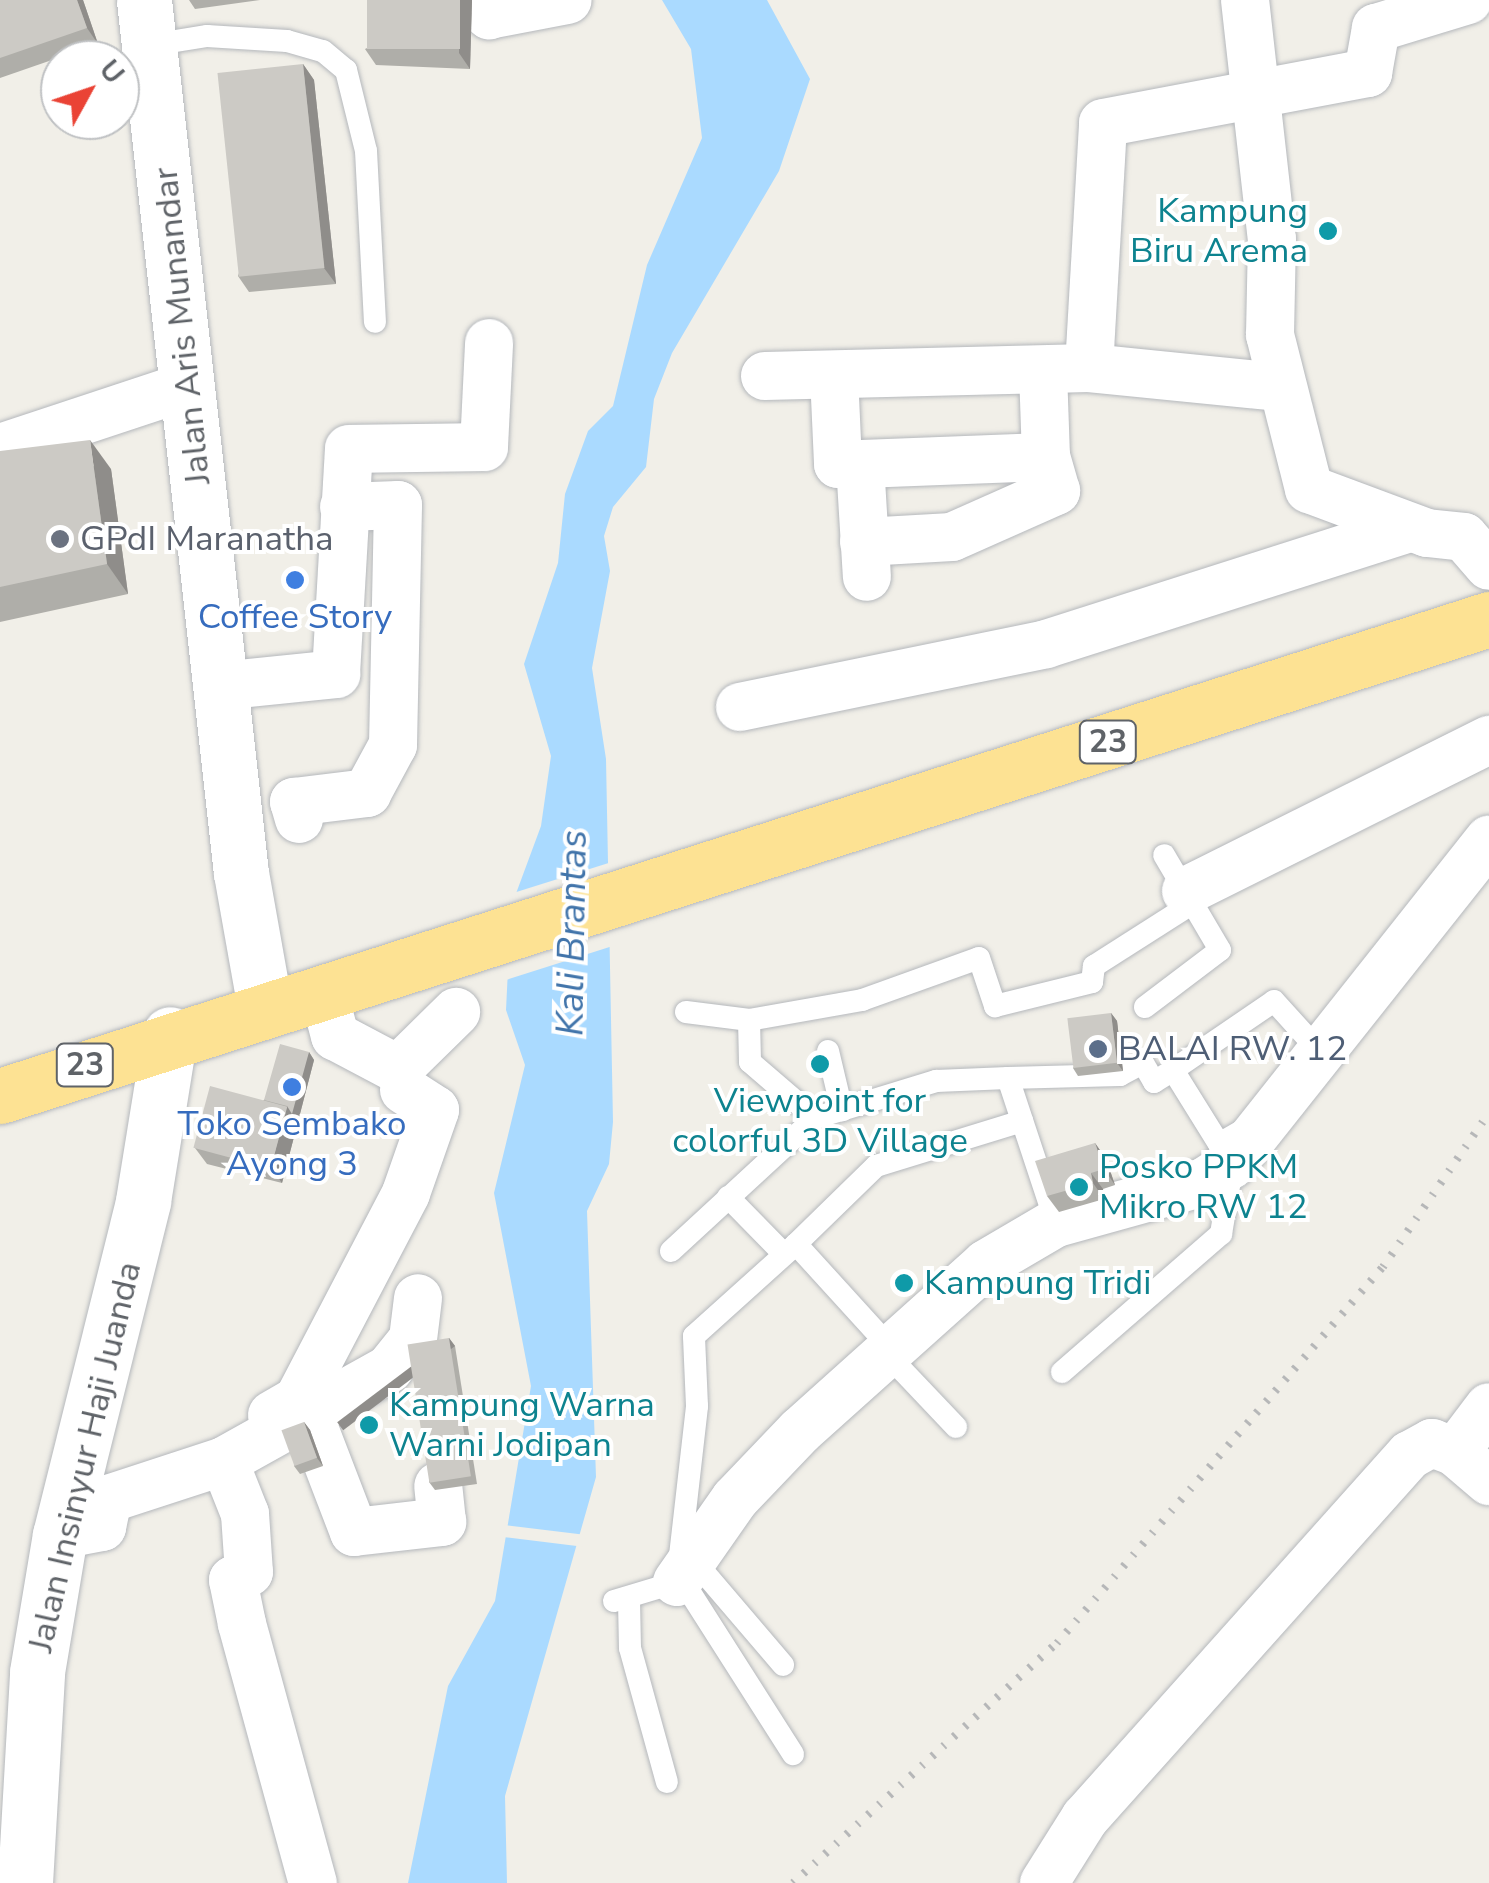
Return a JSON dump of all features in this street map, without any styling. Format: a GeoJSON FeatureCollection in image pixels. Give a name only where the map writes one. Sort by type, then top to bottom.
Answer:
{"type":"FeatureCollection","features":[{"type":"Feature","properties":{"kind":"highway","name":"23"},"geometry":{"type":"LineString","coordinates":[[0,1096],[170,1034],[482,944],[1489,619]]}},
{"type":"Feature","properties":{"kind":"main road","name":"Jalan Aris Munandar"},"geometry":{"type":"LineString","coordinates":[[148,23],[220,686],[266,1008]]}},
{"type":"Feature","properties":{"kind":"main road","name":"Jalan Insinyur Haji Juanda"},"geometry":{"type":"LineString","coordinates":[[25,1883],[37,1672],[60,1535],[143,1201],[170,1034]]}},
{"type":"Feature","properties":{"kind":"street"},"geometry":{"type":"LineString","coordinates":[[485,0],[489,15],[568,0]]}},
{"type":"Feature","properties":{"kind":"street"},"geometry":{"type":"LineString","coordinates":[[1244,0],[1250,96],[1272,239],[1278,388],[1309,489],[1409,528],[1464,537],[1489,566]]}},
{"type":"Feature","properties":{"kind":"street"},"geometry":{"type":"LineString","coordinates":[[860,464],[866,559],[952,537],[1056,491],[1046,457],[1066,369],[1102,123],[1368,73],[1376,28],[1468,0]]}},
{"type":"Feature","properties":{"kind":"street"},"geometry":{"type":"LineString","coordinates":[[220,686],[336,674],[349,450],[484,447],[489,343]]}},
{"type":"Feature","properties":{"kind":"street"},"geometry":{"type":"LineString","coordinates":[[764,376],[1066,369],[1278,388]]}},
{"type":"Feature","properties":{"kind":"street"},"geometry":{"type":"LineString","coordinates":[[834,375],[838,464],[1046,457]]}},
{"type":"Feature","properties":{"kind":"street"},"geometry":{"type":"LineString","coordinates":[[0,448],[188,386]]}},
{"type":"Feature","properties":{"kind":"street"},"geometry":{"type":"LineString","coordinates":[[300,819],[294,802],[367,793],[393,746],[398,505],[344,506]]}},
{"type":"Feature","properties":{"kind":"street"},"geometry":{"type":"LineString","coordinates":[[740,707],[1046,644],[1409,528]]}},
{"type":"Feature","properties":{"kind":"street"},"geometry":{"type":"LineString","coordinates":[[1181,883],[1489,740]]}},
{"type":"Feature","properties":{"kind":"street"},"geometry":{"type":"LineString","coordinates":[[686,1576],[735,1499],[886,1348],[986,1264],[1056,1223],[1204,1182],[1232,1164],[1489,840]]}},
{"type":"Feature","properties":{"kind":"street"},"geometry":{"type":"LineString","coordinates":[[312,1883],[233,1580],[249,1572],[240,1452],[268,1417],[298,1400],[406,1193],[434,1110],[397,1075],[335,1036],[322,991]]}},
{"type":"Feature","properties":{"kind":"street"},"geometry":{"type":"LineString","coordinates":[[397,1075],[456,1012]]}},
{"type":"Feature","properties":{"kind":"street"},"geometry":{"type":"LineString","coordinates":[[60,1535],[102,1526],[108,1499],[240,1452],[310,1420],[407,1353],[418,1298]]}},
{"type":"Feature","properties":{"kind":"street"},"geometry":{"type":"LineString","coordinates":[[1044,1883],[1085,1818],[1410,1455],[1432,1443],[1472,1466],[1489,1407]]}},
{"type":"Feature","properties":{"kind":"street"},"geometry":{"type":"LineString","coordinates":[[310,1420],[354,1532],[442,1522],[438,1486]]}},
{"type":"Feature","properties":{"kind":"lane"},"geometry":{"type":"LineString","coordinates":[[148,23],[207,36],[288,42],[324,51],[346,70],[366,151],[375,322]]}},
{"type":"Feature","properties":{"kind":"lane"},"geometry":{"type":"LineString","coordinates":[[686,1012],[749,1020],[862,1000],[979,958],[995,1006],[1092,982],[1094,966],[1181,883],[1220,950],[1145,1007]]}},
{"type":"Feature","properties":{"kind":"lane"},"geometry":{"type":"LineString","coordinates":[[672,1252],[814,1118],[936,1081],[1120,1075],[1142,1063],[1154,1082],[1274,1002],[1321,1053]]}},
{"type":"Feature","properties":{"kind":"lane"},"geometry":{"type":"LineString","coordinates":[[749,1020],[750,1062],[814,1118]]}},
{"type":"Feature","properties":{"kind":"lane"},"geometry":{"type":"LineString","coordinates":[[828,1052],[842,1110]]}},
{"type":"Feature","properties":{"kind":"lane"},"geometry":{"type":"LineString","coordinates":[[1173,1070],[1219,1144],[1274,1112]]}},
{"type":"Feature","properties":{"kind":"lane"},"geometry":{"type":"LineString","coordinates":[[1008,1078],[1056,1223]]}},
{"type":"Feature","properties":{"kind":"lane"},"geometry":{"type":"LineString","coordinates":[[793,1754],[686,1576],[697,1406],[694,1336],[876,1166],[1022,1121]]}},
{"type":"Feature","properties":{"kind":"lane"},"geometry":{"type":"LineString","coordinates":[[1062,1372],[1125,1327],[1221,1234],[1232,1164]]}},
{"type":"Feature","properties":{"kind":"lane"},"geometry":{"type":"LineString","coordinates":[[728,1197],[787,1246],[956,1427]]}},
{"type":"Feature","properties":{"kind":"lane"},"geometry":{"type":"LineString","coordinates":[[667,1782],[630,1648],[622,1601],[686,1576]]}},
{"type":"Feature","properties":{"kind":"lane"},"geometry":{"type":"LineString","coordinates":[[686,1576],[784,1665]]}},
{"type":"Feature","properties":{"kind":"water","name":"Kali Brantas"},"geometry":{"type":"Polygon","coordinates":[[[662,0],[767,0],[810,79],[779,171],[672,353],[654,399],[646,467],[613,507],[604,536],[610,571],[592,668],[606,759],[613,1122],[609,1164],[587,1211],[596,1477],[505,1796],[507,1883],[408,1883],[448,1686],[495,1601],[531,1386],[494,1193],[525,1065],[506,1010],[511,907],[541,826],[551,756],[524,664],[558,563],[565,494],[588,431],[613,406],[647,265],[702,138],[691,49],[662,0]]]}},
{"type":"Feature","properties":{"kind":"pier"},"geometry":{"type":"Polygon","coordinates":[[[615,861],[619,944],[506,980],[510,894],[615,861]]]}},
{"type":"Feature","properties":{"kind":"pier"},"geometry":{"type":"Polygon","coordinates":[[[504,1525],[586,1535],[585,1547],[503,1537],[504,1525]]]}},
{"type":"Feature","properties":{"kind":"building"},"geometry":{"type":"Polygon","coordinates":[[[0,0],[77,0],[87,28],[52,40],[40,40],[40,44],[0,58],[0,0]]]}},
{"type":"Feature","properties":{"kind":"building"},"geometry":{"type":"Polygon","coordinates":[[[367,0],[460,0],[460,49],[367,49],[367,0]]]}},
{"type":"Feature","properties":{"kind":"building"},"geometry":{"type":"Polygon","coordinates":[[[303,64],[324,268],[239,277],[217,73],[303,64]]]}},
{"type":"Feature","properties":{"kind":"building","name":"GPdI Maranatha"},"geometry":{"type":"Polygon","coordinates":[[[90,440],[107,564],[0,587],[0,451],[90,440]]]}},
{"type":"Feature","properties":{"kind":"building","name":"BALAI RW. 12"},"geometry":{"type":"Polygon","coordinates":[[[1111,1013],[1117,1063],[1073,1068],[1067,1018],[1111,1013]]]}},
{"type":"Feature","properties":{"kind":"building","name":"Toko Sembako Ayong 3"},"geometry":{"type":"Polygon","coordinates":[[[280,1044],[309,1052],[292,1114],[287,1106],[264,1100],[280,1044]]]}},
{"type":"Feature","properties":{"kind":"building"},"geometry":{"type":"Polygon","coordinates":[[[210,1086],[287,1107],[271,1169],[193,1148],[210,1086]]]}},
{"type":"Feature","properties":{"kind":"building"},"geometry":{"type":"Polygon","coordinates":[[[1095,1143],[1104,1169],[1091,1173],[1093,1183],[1047,1196],[1035,1161],[1095,1143]]]}},
{"type":"Feature","properties":{"kind":"building"},"geometry":{"type":"Polygon","coordinates":[[[449,1338],[471,1476],[429,1483],[408,1345],[449,1338]]]}},
{"type":"Feature","properties":{"kind":"building"},"geometry":{"type":"Polygon","coordinates":[[[304,1422],[317,1458],[294,1466],[281,1430],[304,1422]]]}},
{"type":"Feature","properties":{"kind":"railway"},"geometry":{"type":"LineString","coordinates":[[793,1883],[1057,1643],[1383,1267],[1489,1113]]}},
{"type":"Feature","properties":{"kind":"place","name":"Kampung Biru Arema"},"geometry":{"type":"Point","coordinates":[1328,231]}},
{"type":"Feature","properties":{"kind":"place","name":"GPdI Maranatha"},"geometry":{"type":"Point","coordinates":[60,539]}},
{"type":"Feature","properties":{"kind":"place","name":"Coffee Story"},"geometry":{"type":"Point","coordinates":[295,580]}},
{"type":"Feature","properties":{"kind":"place","name":"BALAI RW. 12"},"geometry":{"type":"Point","coordinates":[1098,1049]}},
{"type":"Feature","properties":{"kind":"place","name":"Viewpoint for colorful 3D Village"},"geometry":{"type":"Point","coordinates":[820,1064]}},
{"type":"Feature","properties":{"kind":"place","name":"Toko Sembako Ayong 3"},"geometry":{"type":"Point","coordinates":[292,1087]}},
{"type":"Feature","properties":{"kind":"place","name":"Posko PPKM Mikro RW 12"},"geometry":{"type":"Point","coordinates":[1079,1187]}},
{"type":"Feature","properties":{"kind":"place","name":"Kampung Tridi"},"geometry":{"type":"Point","coordinates":[904,1283]}},
{"type":"Feature","properties":{"kind":"place","name":"Kampung Warna Warni Jodipan"},"geometry":{"type":"Point","coordinates":[369,1425]}}]}
